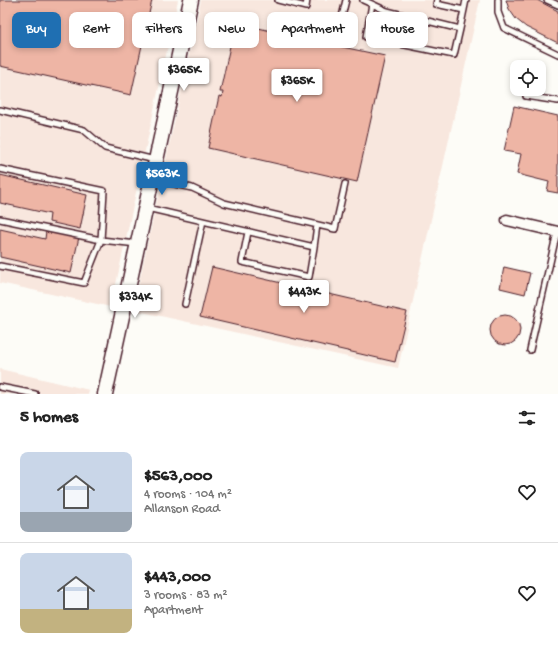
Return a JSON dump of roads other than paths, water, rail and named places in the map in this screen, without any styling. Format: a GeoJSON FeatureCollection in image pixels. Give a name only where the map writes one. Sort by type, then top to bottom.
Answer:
{"type":"FeatureCollection","features":[{"type":"Feature","properties":{"kind":"street"},"geometry":{"type":"LineString","coordinates":[[107,392],[191,0]]}},
{"type":"Feature","properties":{"kind":"street"},"geometry":{"type":"LineString","coordinates":[[507,220],[557,232]]}},
{"type":"Feature","properties":{"kind":"lane"},"geometry":{"type":"LineString","coordinates":[[278,0],[306,7],[307,0]]}},
{"type":"Feature","properties":{"kind":"lane"},"geometry":{"type":"LineString","coordinates":[[343,12],[346,0]]}},
{"type":"Feature","properties":{"kind":"lane"},"geometry":{"type":"LineString","coordinates":[[363,0],[387,11],[460,30]]}},
{"type":"Feature","properties":{"kind":"lane"},"geometry":{"type":"LineString","coordinates":[[437,0],[436,4],[464,10]]}},
{"type":"Feature","properties":{"kind":"lane"},"geometry":{"type":"LineString","coordinates":[[372,4],[366,37],[454,55],[466,0]]}},
{"type":"Feature","properties":{"kind":"lane"},"geometry":{"type":"LineString","coordinates":[[498,0],[498,12],[504,28],[558,54]]}},
{"type":"Feature","properties":{"kind":"lane"},"geometry":{"type":"LineString","coordinates":[[547,0],[558,5]]}},
{"type":"Feature","properties":{"kind":"lane"},"geometry":{"type":"LineString","coordinates":[[526,96],[558,101]]}},
{"type":"Feature","properties":{"kind":"lane"},"geometry":{"type":"LineString","coordinates":[[0,110],[84,130],[105,148],[156,161]]}},
{"type":"Feature","properties":{"kind":"lane"},"geometry":{"type":"LineString","coordinates":[[0,169],[104,191],[101,240],[84,283],[0,266]]}},
{"type":"Feature","properties":{"kind":"lane"},"geometry":{"type":"LineString","coordinates":[[152,179],[192,188],[224,203],[335,229],[345,184]]}},
{"type":"Feature","properties":{"kind":"lane"},"geometry":{"type":"LineString","coordinates":[[146,208],[314,247]]}},
{"type":"Feature","properties":{"kind":"lane"},"geometry":{"type":"LineString","coordinates":[[0,219],[101,240],[138,244]]}},
{"type":"Feature","properties":{"kind":"lane"},"geometry":{"type":"LineString","coordinates":[[185,304],[203,221]]}},
{"type":"Feature","properties":{"kind":"lane"},"geometry":{"type":"LineString","coordinates":[[248,232],[242,262],[308,277],[317,225]]}},
{"type":"Feature","properties":{"kind":"lane"},"geometry":{"type":"LineString","coordinates":[[530,350],[557,232]]}},
{"type":"Feature","properties":{"kind":"lane"},"geometry":{"type":"LineString","coordinates":[[0,387],[35,394]]}}]}
